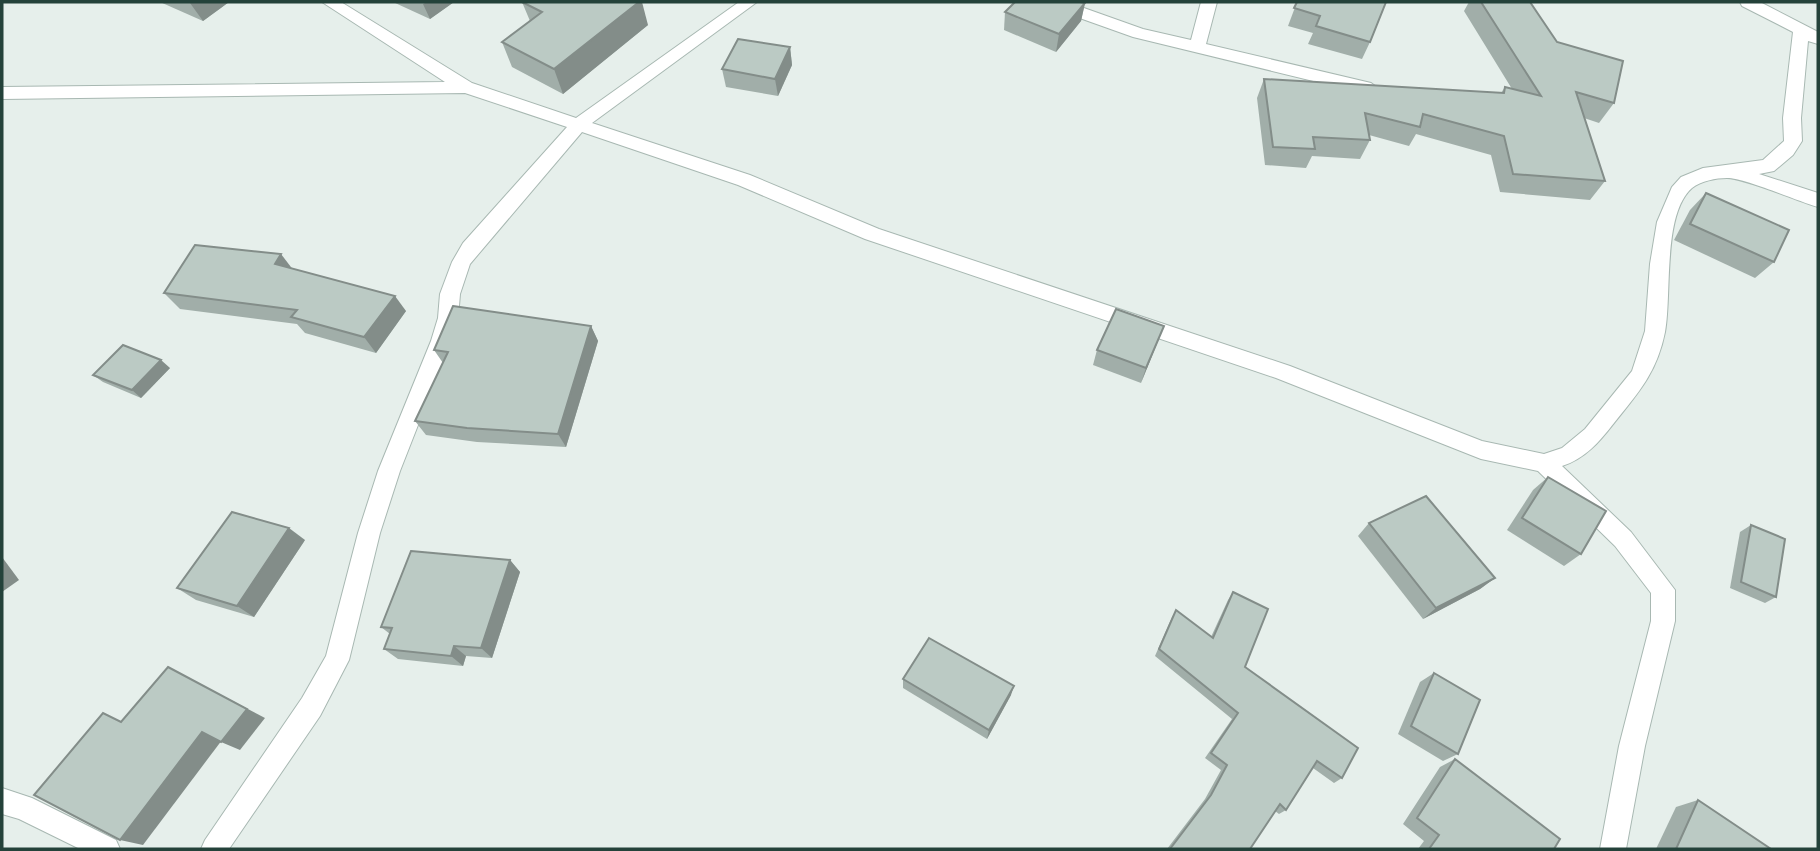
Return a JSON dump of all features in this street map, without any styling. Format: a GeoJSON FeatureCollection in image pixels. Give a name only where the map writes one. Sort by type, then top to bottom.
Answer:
{"type":"FeatureCollection","features":[{"type":"Feature","properties":{"kind":"street"},"geometry":{"type":"LineString","coordinates":[[330,2],[467,87],[744,180],[872,234],[1009,282],[1129,319],[1283,372],[1481,450],[1544,463],[1569,456],[1592,435],[1641,376],[1655,331],[1659,264],[1666,222],[1678,192],[1687,182],[1703,175],[1768,166],[1787,151],[1793,141],[1792,118],[1797,84],[1809,35],[1748,2]]}},
{"type":"Feature","properties":{"kind":"street"},"geometry":{"type":"LineString","coordinates":[[214,849],[311,707],[337,660],[373,521],[389,471],[441,341],[448,318],[450,294],[461,262],[470,248],[579,124],[749,2]]}},
{"type":"Feature","properties":{"kind":"street"},"geometry":{"type":"LineString","coordinates":[[1052,2],[1139,33],[1373,90]]}},
{"type":"Feature","properties":{"kind":"street"},"geometry":{"type":"LineString","coordinates":[[1196,47],[1209,2]]}},
{"type":"Feature","properties":{"kind":"street"},"geometry":{"type":"LineString","coordinates":[[2,93],[467,87]]}},
{"type":"Feature","properties":{"kind":"street"},"geometry":{"type":"LineString","coordinates":[[1734,172],[1818,200]]}},
{"type":"Feature","properties":{"kind":"street"},"geometry":{"type":"LineString","coordinates":[[1544,463],[1623,539],[1663,590],[1663,621],[1632,746],[1613,849]]}},
{"type":"Feature","properties":{"kind":"street"},"geometry":{"type":"LineString","coordinates":[[2,801],[23,807],[107,849]]}},
{"type":"Feature","properties":{"kind":"building"},"geometry":{"type":"Polygon","coordinates":[[[522,2],[639,2],[554,69],[502,42],[542,12],[522,2]]]}},
{"type":"Feature","properties":{"kind":"building"},"geometry":{"type":"Polygon","coordinates":[[[1015,2],[1085,3],[1059,34],[1005,12],[1015,2]]]}},
{"type":"Feature","properties":{"kind":"building"},"geometry":{"type":"Polygon","coordinates":[[[1297,2],[1386,2],[1370,42],[1316,26],[1320,16],[1294,8],[1297,2]]]}},
{"type":"Feature","properties":{"kind":"building"},"geometry":{"type":"Polygon","coordinates":[[[1481,2],[1530,2],[1557,42],[1623,61],[1614,103],[1576,92],[1605,181],[1513,174],[1504,136],[1423,114],[1420,127],[1365,113],[1370,140],[1313,137],[1315,149],[1273,147],[1264,79],[1504,93],[1505,87],[1541,96],[1481,2]]]}},
{"type":"Feature","properties":{"kind":"building"},"geometry":{"type":"Polygon","coordinates":[[[738,39],[790,47],[775,79],[722,69],[738,39]]]}},
{"type":"Feature","properties":{"kind":"building"},"geometry":{"type":"Polygon","coordinates":[[[1706,193],[1789,230],[1774,262],[1690,224],[1706,193]]]}},
{"type":"Feature","properties":{"kind":"building"},"geometry":{"type":"Polygon","coordinates":[[[195,245],[281,254],[275,264],[395,296],[364,337],[291,317],[297,310],[164,293],[195,245]]]}},
{"type":"Feature","properties":{"kind":"building"},"geometry":{"type":"Polygon","coordinates":[[[453,306],[591,326],[558,434],[467,428],[415,421],[448,352],[434,350],[453,306]]]}},
{"type":"Feature","properties":{"kind":"building"},"geometry":{"type":"Polygon","coordinates":[[[1116,309],[1164,326],[1146,368],[1097,350],[1116,309]]]}},
{"type":"Feature","properties":{"kind":"building"},"geometry":{"type":"Polygon","coordinates":[[[123,345],[161,360],[132,390],[93,375],[123,345]]]}},
{"type":"Feature","properties":{"kind":"building"},"geometry":{"type":"Polygon","coordinates":[[[1548,477],[1606,511],[1581,554],[1522,518],[1548,477]]]}},
{"type":"Feature","properties":{"kind":"building"},"geometry":{"type":"Polygon","coordinates":[[[1426,496],[1495,578],[1436,608],[1369,523],[1426,496]]]}},
{"type":"Feature","properties":{"kind":"building"},"geometry":{"type":"Polygon","coordinates":[[[232,512],[289,528],[237,606],[177,588],[232,512]]]}},
{"type":"Feature","properties":{"kind":"building"},"geometry":{"type":"Polygon","coordinates":[[[1751,525],[1785,539],[1776,597],[1741,582],[1751,525]]]}},
{"type":"Feature","properties":{"kind":"building"},"geometry":{"type":"Polygon","coordinates":[[[411,551],[510,560],[481,648],[454,646],[451,656],[384,649],[392,628],[381,627],[411,551]]]}},
{"type":"Feature","properties":{"kind":"building"},"geometry":{"type":"Polygon","coordinates":[[[1233,592],[1268,609],[1245,667],[1358,748],[1342,778],[1317,761],[1286,810],[1280,804],[1250,849],[1170,849],[1211,795],[1227,765],[1211,753],[1238,713],[1159,649],[1176,610],[1213,638],[1233,592]]]}},
{"type":"Feature","properties":{"kind":"building"},"geometry":{"type":"Polygon","coordinates":[[[929,638],[1014,686],[989,730],[903,679],[929,638]]]}},
{"type":"Feature","properties":{"kind":"building"},"geometry":{"type":"Polygon","coordinates":[[[168,667],[247,709],[221,742],[202,732],[120,840],[34,795],[103,713],[121,722],[168,667]]]}},
{"type":"Feature","properties":{"kind":"building"},"geometry":{"type":"Polygon","coordinates":[[[1434,673],[1480,700],[1458,754],[1411,726],[1434,673]]]}},
{"type":"Feature","properties":{"kind":"building"},"geometry":{"type":"Polygon","coordinates":[[[1455,759],[1560,839],[1554,849],[1429,849],[1439,835],[1417,818],[1455,759]]]}},
{"type":"Feature","properties":{"kind":"building"},"geometry":{"type":"Polygon","coordinates":[[[1698,800],[1771,849],[1676,849],[1698,800]]]}}]}
